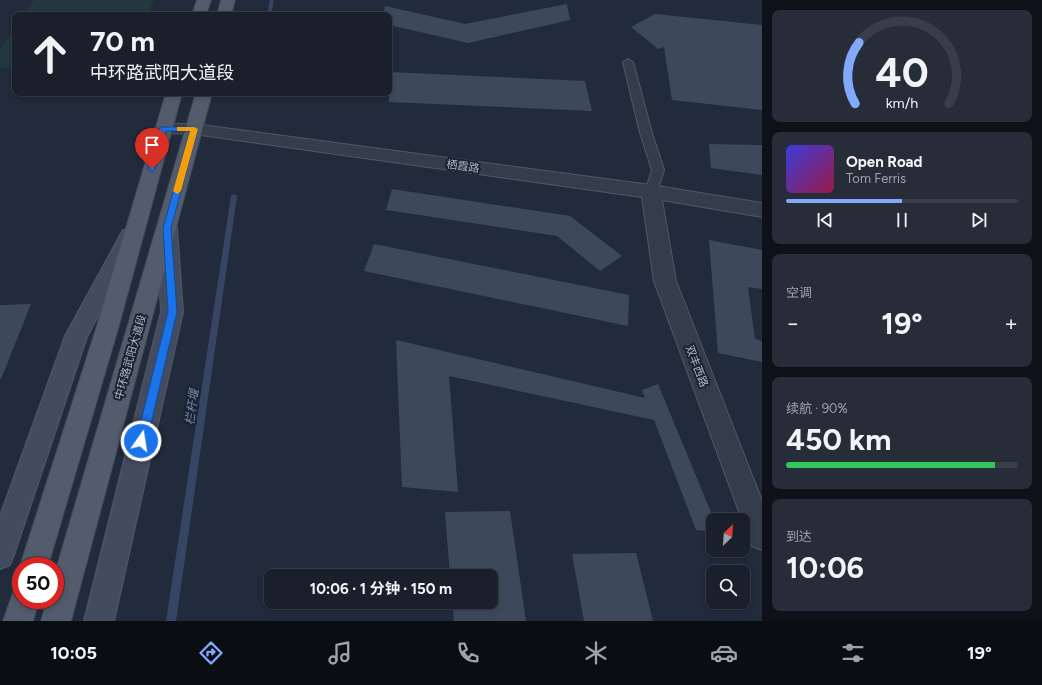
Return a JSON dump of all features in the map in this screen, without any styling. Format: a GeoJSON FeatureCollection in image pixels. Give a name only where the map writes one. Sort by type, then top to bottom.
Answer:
{"type":"FeatureCollection","features":[{"type":"Feature","properties":{"kind":"main road"},"geometry":{"type":"LineString","coordinates":[[200,12],[204,0]]}},
{"type":"Feature","properties":{"kind":"main road"},"geometry":{"type":"LineString","coordinates":[[225,12],[228,0]]}},
{"type":"Feature","properties":{"kind":"main road"},"geometry":{"type":"LineString","coordinates":[[37,557],[105,336],[173,96]]}},
{"type":"Feature","properties":{"kind":"main road","name":"中环路武阳大道段"},"geometry":{"type":"LineString","coordinates":[[59,610],[203,96]]}},
{"type":"Feature","properties":{"kind":"main road"},"geometry":{"type":"LineString","coordinates":[[0,555],[76,336],[136,223]]}},
{"type":"Feature","properties":{"kind":"main road"},"geometry":{"type":"LineString","coordinates":[[99,621],[172,312],[167,228]]}},
{"type":"Feature","properties":{"kind":"street","name":"栖霞路"},"geometry":{"type":"LineString","coordinates":[[163,129],[194,129],[651,192],[762,210]]}},
{"type":"Feature","properties":{"kind":"street","name":"双丰西路"},"geometry":{"type":"LineString","coordinates":[[651,192],[665,281],[762,536]]}},
{"type":"Feature","properties":{"kind":"lane"},"geometry":{"type":"LineString","coordinates":[[628,62],[646,133],[658,170],[651,192]]}},
{"type":"Feature","properties":{"kind":"green space"},"geometry":{"type":"Polygon","coordinates":[[[34,0],[154,0],[148,12],[25,12],[34,0]]]}},
{"type":"Feature","properties":{"kind":"green space"},"geometry":{"type":"Polygon","coordinates":[[[12,31],[12,68],[0,68],[0,49],[12,31]]]}},
{"type":"Feature","properties":{"kind":"building"},"geometry":{"type":"Polygon","coordinates":[[[567,4],[570,20],[468,43],[392,26],[392,12],[384,12],[385,6],[465,24],[567,4]]]}},
{"type":"Feature","properties":{"kind":"building"},"geometry":{"type":"Polygon","coordinates":[[[655,14],[762,25],[762,110],[672,100],[664,47],[658,49],[631,27],[655,14]]]}},
{"type":"Feature","properties":{"kind":"building"},"geometry":{"type":"Polygon","coordinates":[[[392,72],[585,81],[592,111],[389,102],[389,96],[392,96],[392,72]]]}},
{"type":"Feature","properties":{"kind":"building"},"geometry":{"type":"Polygon","coordinates":[[[709,144],[762,145],[762,175],[711,168],[709,144]]]}},
{"type":"Feature","properties":{"kind":"building"},"geometry":{"type":"Polygon","coordinates":[[[392,189],[570,216],[622,256],[600,271],[557,236],[386,210],[392,189]]]}},
{"type":"Feature","properties":{"kind":"building"},"geometry":{"type":"Polygon","coordinates":[[[709,240],[762,250],[762,289],[748,287],[755,339],[762,341],[762,362],[718,353],[709,240]]]}},
{"type":"Feature","properties":{"kind":"building"},"geometry":{"type":"Polygon","coordinates":[[[374,244],[629,295],[628,326],[364,271],[374,244]]]}},
{"type":"Feature","properties":{"kind":"building"},"geometry":{"type":"Polygon","coordinates":[[[31,304],[1,379],[0,305],[31,304]]]}},
{"type":"Feature","properties":{"kind":"building"},"geometry":{"type":"Polygon","coordinates":[[[396,340],[645,398],[642,390],[658,384],[711,513],[706,513],[706,531],[696,530],[654,420],[449,376],[458,492],[402,487],[396,340]]]}},
{"type":"Feature","properties":{"kind":"building"},"geometry":{"type":"Polygon","coordinates":[[[510,511],[526,621],[454,621],[453,609],[498,609],[498,569],[449,569],[445,512],[510,511]]]}},
{"type":"Feature","properties":{"kind":"building"},"geometry":{"type":"Polygon","coordinates":[[[636,553],[653,621],[584,621],[572,554],[636,553]]]}},
{"type":"Feature","properties":{"kind":"waterway","name":"栏杆堰"},"geometry":{"type":"LineString","coordinates":[[270,12],[272,0]]}},
{"type":"Feature","properties":{"kind":"waterway","name":"栏杆堰"},"geometry":{"type":"LineString","coordinates":[[171,621],[234,196]]}},
{"type":"Feature","properties":{"kind":"slow traffic"},"geometry":{"type":"LineString","coordinates":[[177,191],[194,129],[180,129]]}},
{"type":"Feature","properties":{"kind":"route"},"geometry":{"type":"LineString","coordinates":[[141,441],[172,312],[167,228],[194,129],[163,129],[152,169]]}}]}
